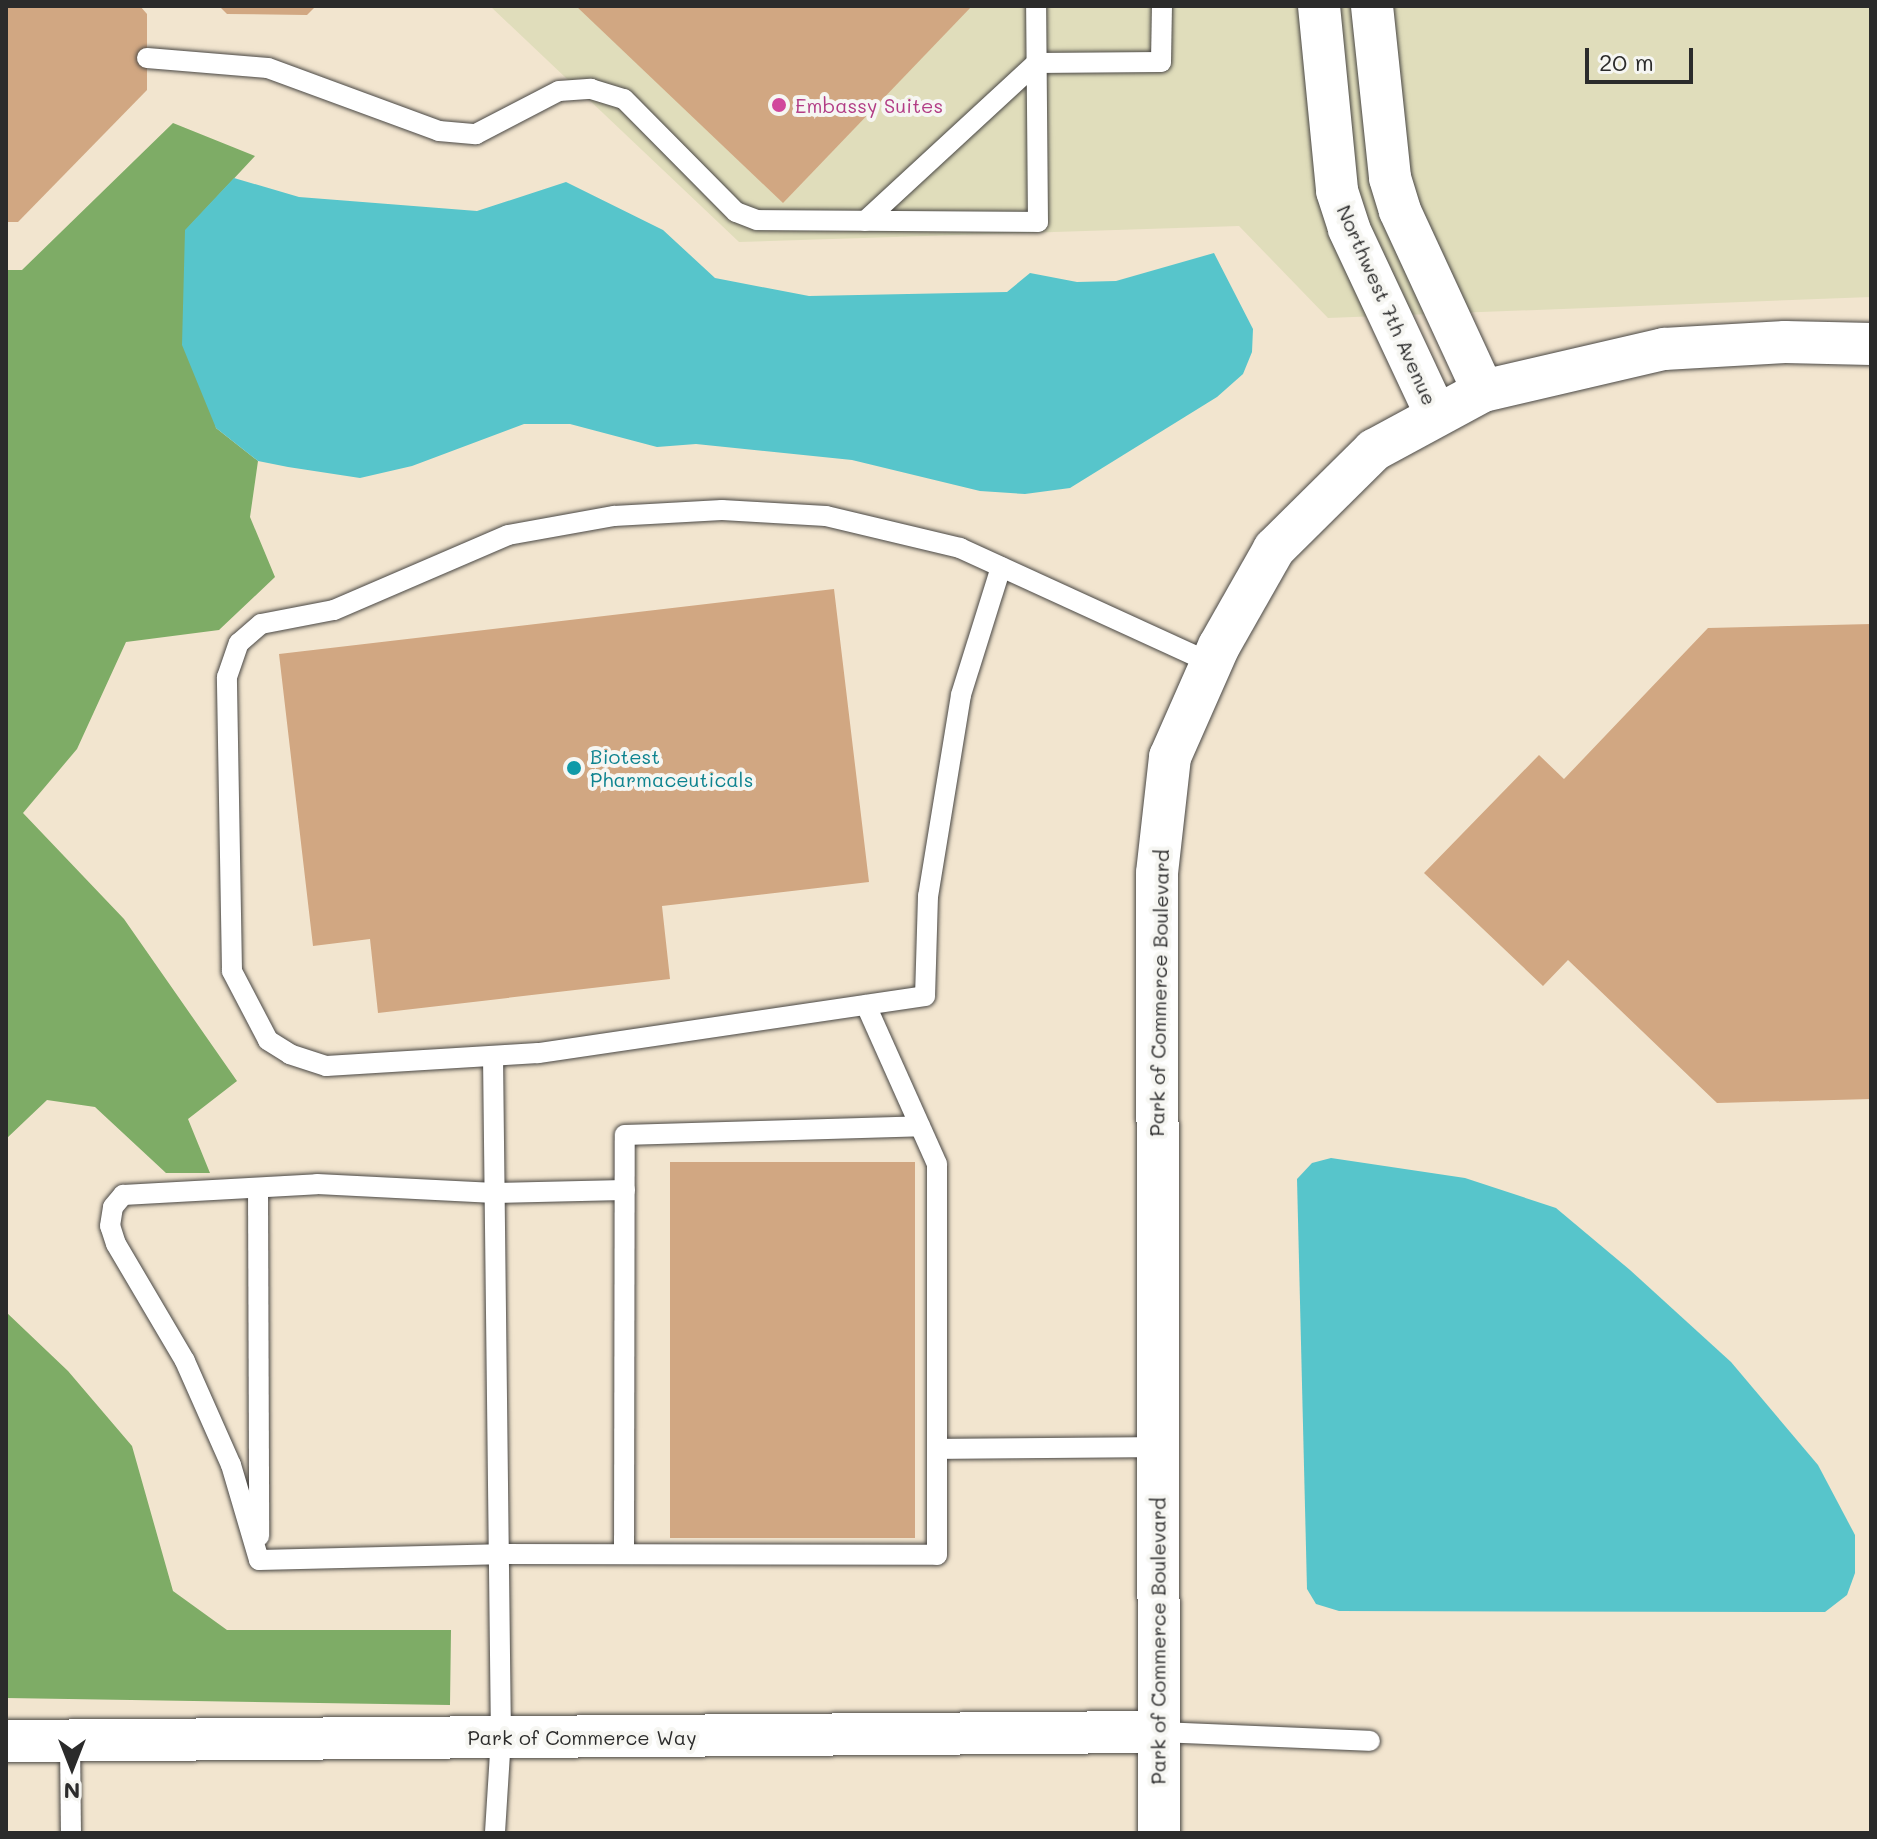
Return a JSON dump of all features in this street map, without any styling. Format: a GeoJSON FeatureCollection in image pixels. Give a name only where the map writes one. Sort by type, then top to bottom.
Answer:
{"type":"FeatureCollection","features":[{"type":"Feature","properties":{"kind":"street","name":"Northwest 7th Avenue"},"geometry":{"type":"LineString","coordinates":[[1319,6],[1337,191],[1349,229],[1435,413]]}},
{"type":"Feature","properties":{"kind":"street"},"geometry":{"type":"LineString","coordinates":[[1372,6],[1390,178],[1404,222],[1483,391]]}},
{"type":"Feature","properties":{"kind":"street","name":"Park of Commerce Boulevard"},"geometry":{"type":"LineString","coordinates":[[1159,1833],[1157,873],[1170,757],[1211,663],[1274,549],[1374,450],[1435,413],[1483,391],[1664,349],[1785,342],[1871,344]]}},
{"type":"Feature","properties":{"kind":"street","name":"Park of Commerce Way"},"geometry":{"type":"LineString","coordinates":[[6,1741],[1158,1732]]}},
{"type":"Feature","properties":{"kind":"lane"},"geometry":{"type":"LineString","coordinates":[[147,58],[268,68],[439,131],[476,134],[559,91],[591,89],[624,99],[736,212],[757,220],[1038,222],[1036,6]]}},
{"type":"Feature","properties":{"kind":"lane"},"geometry":{"type":"LineString","coordinates":[[865,221],[1036,63],[1161,62],[1162,6]]}},
{"type":"Feature","properties":{"kind":"lane"},"geometry":{"type":"LineString","coordinates":[[1001,567],[961,695],[928,896],[925,996],[493,1056],[326,1066],[290,1054],[268,1040],[232,971],[227,677],[239,643],[261,624],[334,610],[508,535],[614,516],[722,510],[826,516],[960,548],[1211,663]]}},
{"type":"Feature","properties":{"kind":"lane"},"geometry":{"type":"LineString","coordinates":[[259,1560],[498,1554],[937,1555],[937,1164],[866,1005]]}},
{"type":"Feature","properties":{"kind":"lane"},"geometry":{"type":"LineString","coordinates":[[493,1056],[501,1737],[495,1833]]}},
{"type":"Feature","properties":{"kind":"lane"},"geometry":{"type":"LineString","coordinates":[[624,1554],[625,1135],[920,1126]]}},
{"type":"Feature","properties":{"kind":"lane"},"geometry":{"type":"LineString","coordinates":[[259,1560],[231,1465],[185,1361],[110,1226],[113,1207],[123,1195],[317,1184],[495,1193],[625,1190]]}},
{"type":"Feature","properties":{"kind":"lane"},"geometry":{"type":"LineString","coordinates":[[258,1188],[259,1560]]}},
{"type":"Feature","properties":{"kind":"lane"},"geometry":{"type":"LineString","coordinates":[[937,1449],[1158,1447]]}},
{"type":"Feature","properties":{"kind":"lane"},"geometry":{"type":"LineString","coordinates":[[1158,1732],[1370,1741]]}},
{"type":"Feature","properties":{"kind":"lane"},"geometry":{"type":"LineString","coordinates":[[70,1741],[71,1833]]}},
{"type":"Feature","properties":{"kind":"shaded area"},"geometry":{"type":"Polygon","coordinates":[[[490,6],[1871,6],[1871,297],[1328,318],[1239,226],[739,242],[490,6]]]}},
{"type":"Feature","properties":{"kind":"green space"},"geometry":{"type":"Polygon","coordinates":[[[173,123],[255,156],[185,231],[216,428],[258,461],[250,517],[275,577],[219,630],[126,642],[77,749],[23,813],[124,919],[237,1081],[188,1119],[210,1173],[166,1173],[95,1107],[47,1100],[6,1139],[6,270],[22,270],[173,123]]]}},
{"type":"Feature","properties":{"kind":"green space"},"geometry":{"type":"Polygon","coordinates":[[[6,1312],[68,1371],[132,1446],[173,1591],[227,1630],[451,1630],[450,1705],[6,1698],[6,1312]]]}},
{"type":"Feature","properties":{"kind":"water"},"geometry":{"type":"Polygon","coordinates":[[[234,178],[299,197],[477,211],[566,182],[663,230],[715,278],[809,296],[1007,292],[1030,273],[1077,282],[1116,281],[1214,253],[1253,329],[1252,352],[1243,374],[1217,397],[1070,488],[1025,494],[980,491],[852,460],[696,444],[657,447],[570,424],[524,424],[412,466],[360,478],[288,467],[258,461],[216,428],[182,345],[185,230],[234,178]]]}},
{"type":"Feature","properties":{"kind":"water"},"geometry":{"type":"Polygon","coordinates":[[[1331,1158],[1465,1178],[1556,1208],[1630,1270],[1731,1362],[1818,1465],[1855,1535],[1855,1573],[1847,1595],[1825,1612],[1339,1611],[1316,1604],[1307,1589],[1297,1179],[1312,1163],[1331,1158]]]}},
{"type":"Feature","properties":{"kind":"building"},"geometry":{"type":"Polygon","coordinates":[[[6,6],[140,6],[147,14],[147,90],[18,222],[6,222],[6,6]]]}},
{"type":"Feature","properties":{"kind":"building"},"geometry":{"type":"Polygon","coordinates":[[[219,6],[316,6],[307,15],[227,14],[219,6]]]}},
{"type":"Feature","properties":{"kind":"building","name":"Embassy Suites"},"geometry":{"type":"Polygon","coordinates":[[[576,6],[972,6],[783,203],[576,6]]]}},
{"type":"Feature","properties":{"kind":"building","name":"Biotest Pharmaceuticals"},"geometry":{"type":"Polygon","coordinates":[[[834,589],[869,882],[662,906],[670,979],[378,1013],[370,939],[313,946],[279,654],[834,589]]]}},
{"type":"Feature","properties":{"kind":"building"},"geometry":{"type":"Polygon","coordinates":[[[1871,624],[1871,1099],[1717,1103],[1568,960],[1543,986],[1424,873],[1539,755],[1564,779],[1708,628],[1871,624]]]}},
{"type":"Feature","properties":{"kind":"building"},"geometry":{"type":"Polygon","coordinates":[[[670,1162],[915,1162],[915,1538],[670,1538],[670,1162]]]}},
{"type":"Feature","properties":{"kind":"place","name":"Embassy Suites"},"geometry":{"type":"Point","coordinates":[779,105]}},
{"type":"Feature","properties":{"kind":"place","name":"Biotest Pharmaceuticals"},"geometry":{"type":"Point","coordinates":[574,768]}}]}
